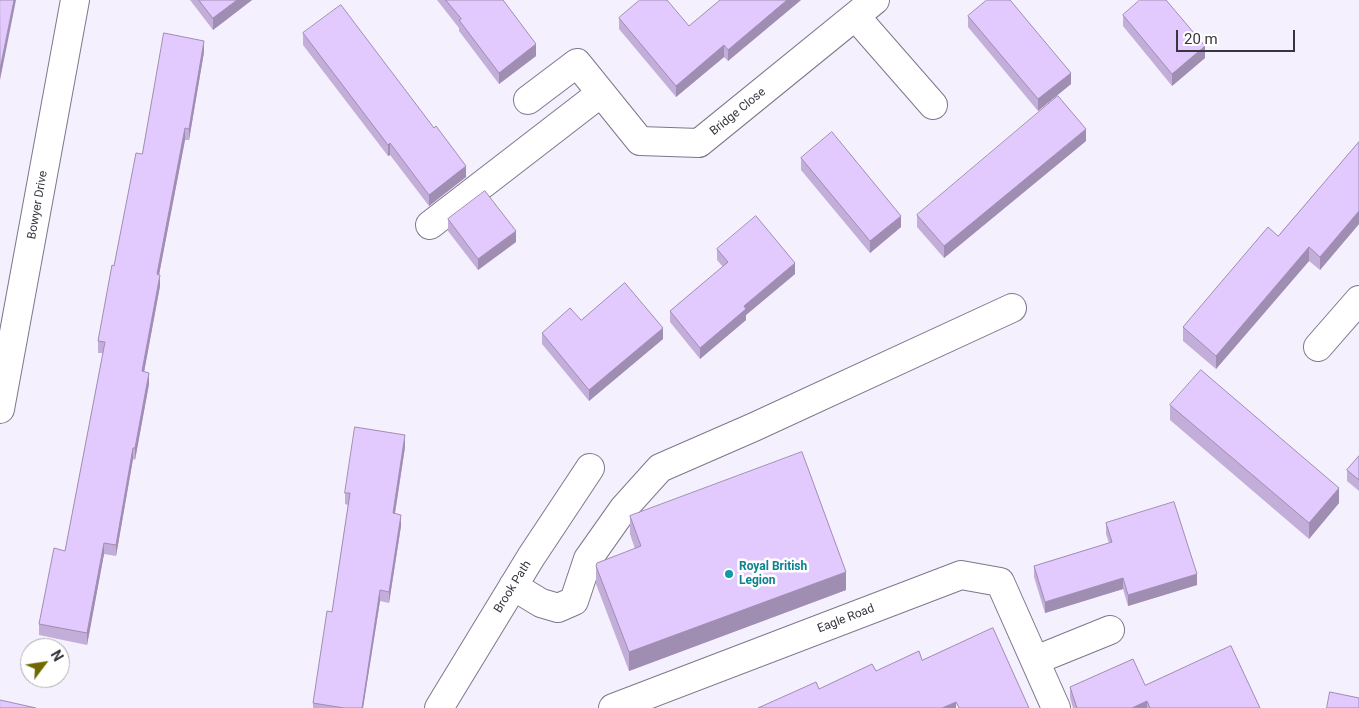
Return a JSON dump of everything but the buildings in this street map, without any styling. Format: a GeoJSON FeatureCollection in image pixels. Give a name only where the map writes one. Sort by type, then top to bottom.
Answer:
{"type":"FeatureCollection","features":[{"type":"Feature","properties":{"kind":"street","name":"Bowyer Drive"},"geometry":{"type":"LineString","coordinates":[[0,409],[75,0]]}},
{"type":"Feature","properties":{"kind":"street","name":"Bridge Close"},"geometry":{"type":"LineString","coordinates":[[528,100],[577,63],[640,141],[699,143],[865,8],[933,105]]}},
{"type":"Feature","properties":{"kind":"street"},"geometry":{"type":"LineString","coordinates":[[430,225],[601,93]]}},
{"type":"Feature","properties":{"kind":"street"},"geometry":{"type":"LineString","coordinates":[[1318,347],[1359,300]]}},
{"type":"Feature","properties":{"kind":"street"},"geometry":{"type":"LineString","coordinates":[[513,586],[541,603],[558,608],[574,601],[588,559],[624,508],[660,468],[754,428],[1012,308]]}},
{"type":"Feature","properties":{"kind":"street","name":"Brook Path"},"geometry":{"type":"LineString","coordinates":[[439,708],[513,586],[590,468]]}},
{"type":"Feature","properties":{"kind":"street","name":"Eagle Road"},"geometry":{"type":"LineString","coordinates":[[613,708],[961,575],[1000,582],[1056,708]]}},
{"type":"Feature","properties":{"kind":"street"},"geometry":{"type":"LineString","coordinates":[[1036,660],[1110,630]]}},
{"type":"Feature","properties":{"kind":"place","name":"Royal British Legion"},"geometry":{"type":"Point","coordinates":[729,574]}}]}
